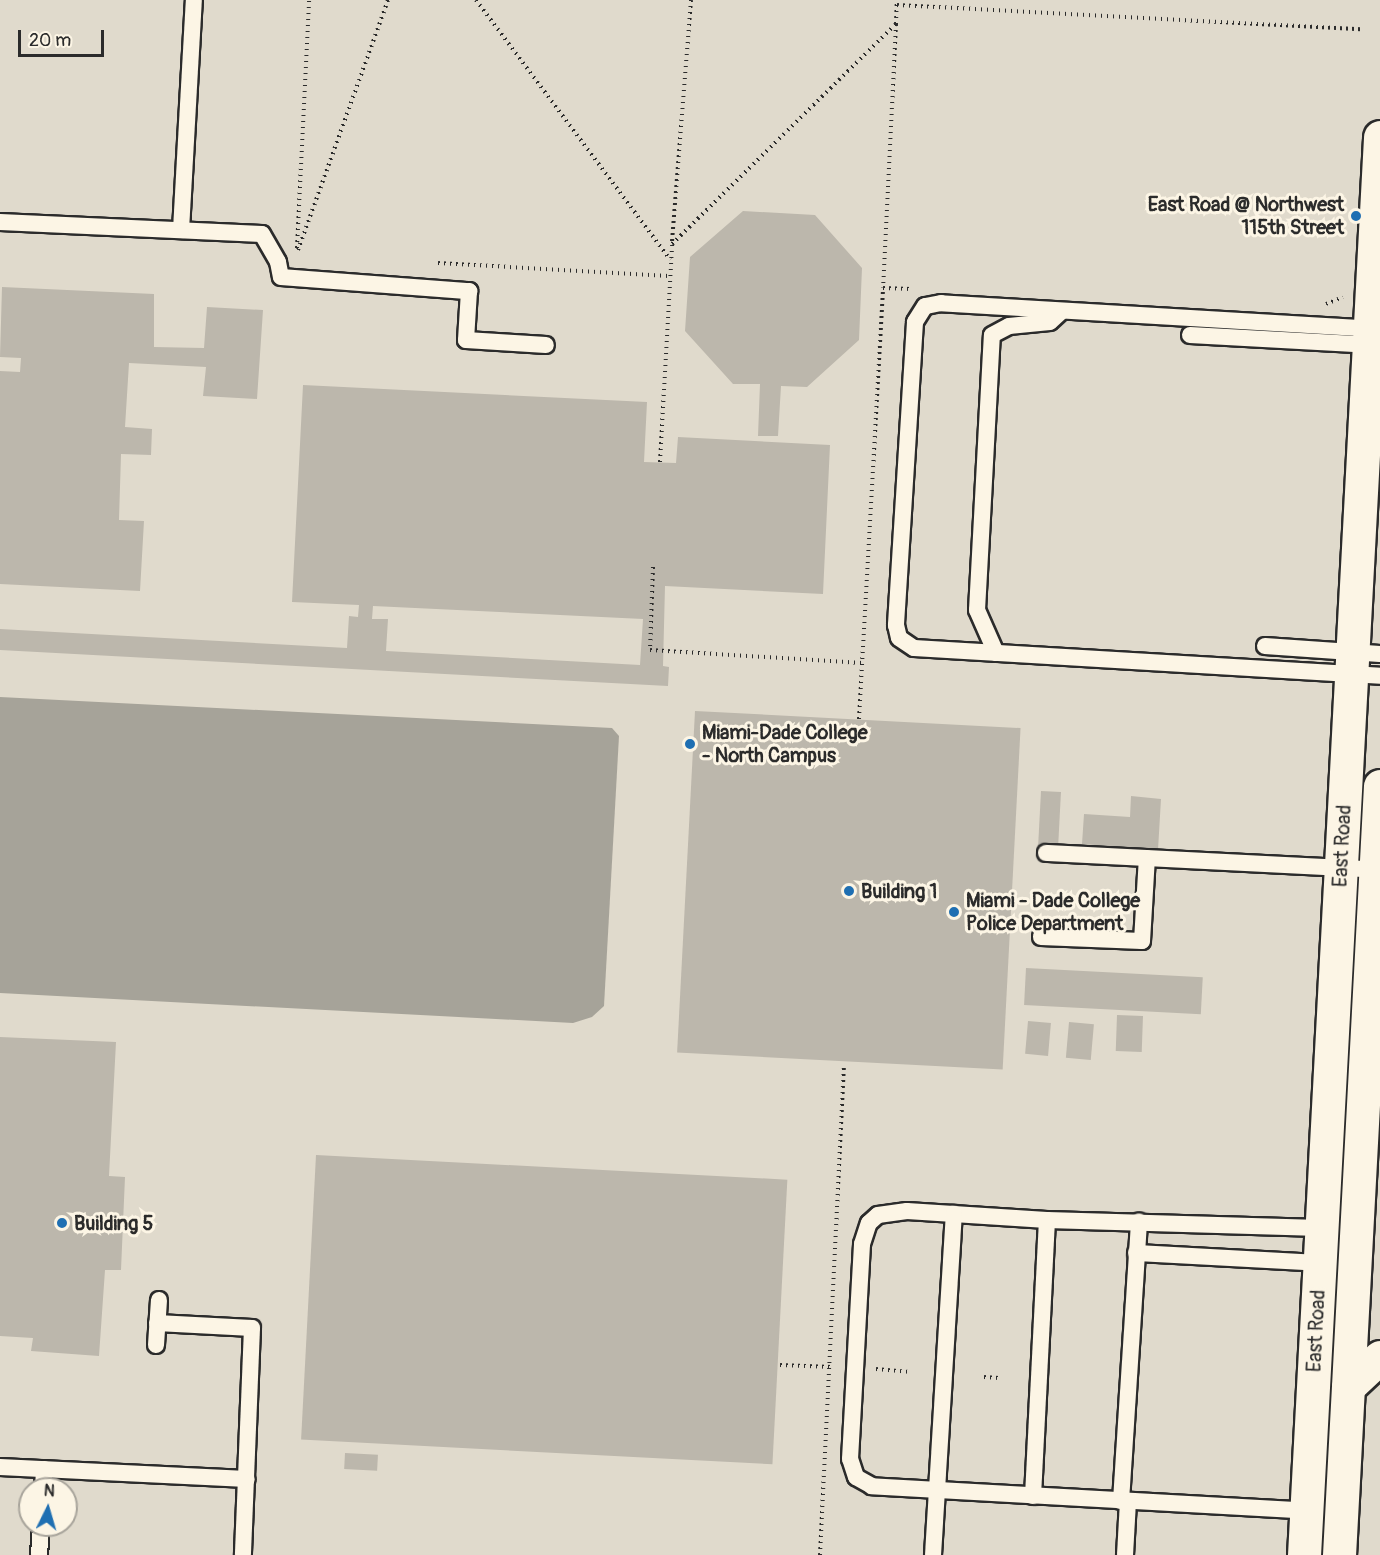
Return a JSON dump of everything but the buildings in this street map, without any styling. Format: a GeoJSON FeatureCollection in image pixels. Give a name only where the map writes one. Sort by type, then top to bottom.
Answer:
{"type":"FeatureCollection","features":[{"type":"Feature","properties":{"kind":"street","name":"East Road"},"geometry":{"type":"LineString","coordinates":[[1304,1555],[1341,868],[1366,664],[1380,137]]}},
{"type":"Feature","properties":{"kind":"street","name":"East Road"},"geometry":{"type":"LineString","coordinates":[[1339,1555],[1348,1387],[1368,1265],[1376,870],[1380,786]]}},
{"type":"Feature","properties":{"kind":"street"},"geometry":{"type":"LineString","coordinates":[[1320,1228],[1368,1230]]}},
{"type":"Feature","properties":{"kind":"street"},"geometry":{"type":"LineString","coordinates":[[1320,1263],[1368,1265]]}},
{"type":"Feature","properties":{"kind":"street"},"geometry":{"type":"LineString","coordinates":[[1348,1387],[1380,1357]]}},
{"type":"Feature","properties":{"kind":"lane"},"geometry":{"type":"LineString","coordinates":[[181,230],[194,0]]}},
{"type":"Feature","properties":{"kind":"lane"},"geometry":{"type":"LineString","coordinates":[[0,222],[262,234],[278,262],[281,278],[469,291],[466,340],[546,345]]}},
{"type":"Feature","properties":{"kind":"lane"},"geometry":{"type":"LineString","coordinates":[[1366,664],[996,653],[914,648],[905,644],[897,632],[916,315],[925,306],[941,303],[1062,311],[1374,337]]}},
{"type":"Feature","properties":{"kind":"lane"},"geometry":{"type":"LineString","coordinates":[[996,653],[977,610],[992,335],[1009,326],[1050,322],[1062,311]]}},
{"type":"Feature","properties":{"kind":"lane"},"geometry":{"type":"LineString","coordinates":[[1190,335],[1374,337]]}},
{"type":"Feature","properties":{"kind":"lane"},"geometry":{"type":"LineString","coordinates":[[1265,646],[1366,664]]}},
{"type":"Feature","properties":{"kind":"lane"},"geometry":{"type":"LineString","coordinates":[[1046,853],[1376,870]]}},
{"type":"Feature","properties":{"kind":"lane"},"geometry":{"type":"LineString","coordinates":[[1041,937],[1142,941],[1147,858]]}},
{"type":"Feature","properties":{"kind":"lane"},"geometry":{"type":"LineString","coordinates":[[1320,1228],[1047,1220],[892,1211],[878,1215],[869,1223],[862,1244],[852,1469],[863,1483],[872,1486],[1341,1513]]}},
{"type":"Feature","properties":{"kind":"lane"},"geometry":{"type":"LineString","coordinates":[[933,1555],[954,1214]]}},
{"type":"Feature","properties":{"kind":"lane"},"geometry":{"type":"LineString","coordinates":[[1033,1496],[1047,1220]]}},
{"type":"Feature","properties":{"kind":"lane"},"geometry":{"type":"LineString","coordinates":[[1125,1555],[1124,1501],[1139,1222]]}},
{"type":"Feature","properties":{"kind":"lane"},"geometry":{"type":"LineString","coordinates":[[1136,1253],[1320,1263]]}},
{"type":"Feature","properties":{"kind":"lane"},"geometry":{"type":"LineString","coordinates":[[156,1345],[159,1300]]}},
{"type":"Feature","properties":{"kind":"lane"},"geometry":{"type":"LineString","coordinates":[[158,1323],[252,1328],[243,1555]]}},
{"type":"Feature","properties":{"kind":"lane"},"geometry":{"type":"LineString","coordinates":[[0,1467],[247,1479]]}},
{"type":"Feature","properties":{"kind":"lane"},"geometry":{"type":"LineString","coordinates":[[44,1469],[44,1477]]}},
{"type":"Feature","properties":{"kind":"lane"},"geometry":{"type":"LineString","coordinates":[[39,1555],[40,1537]]}},
{"type":"Feature","properties":{"kind":"path"},"geometry":{"type":"LineString","coordinates":[[296,256],[309,0]]}},
{"type":"Feature","properties":{"kind":"path"},"geometry":{"type":"LineString","coordinates":[[296,256],[388,0]]}},
{"type":"Feature","properties":{"kind":"path"},"geometry":{"type":"LineString","coordinates":[[476,0],[670,259]]}},
{"type":"Feature","properties":{"kind":"path"},"geometry":{"type":"LineString","coordinates":[[660,462],[670,259],[692,0]]}},
{"type":"Feature","properties":{"kind":"path"},"geometry":{"type":"LineString","coordinates":[[860,719],[897,2],[1360,29]]}},
{"type":"Feature","properties":{"kind":"path"},"geometry":{"type":"LineString","coordinates":[[672,244],[896,24]]}},
{"type":"Feature","properties":{"kind":"path"},"geometry":{"type":"LineString","coordinates":[[296,256],[308,256]]}},
{"type":"Feature","properties":{"kind":"path"},"geometry":{"type":"LineString","coordinates":[[436,263],[669,276]]}},
{"type":"Feature","properties":{"kind":"path"},"geometry":{"type":"LineString","coordinates":[[883,288],[918,290]]}},
{"type":"Feature","properties":{"kind":"path"},"geometry":{"type":"LineString","coordinates":[[1316,308],[1344,297]]}},
{"type":"Feature","properties":{"kind":"path"},"geometry":{"type":"LineString","coordinates":[[653,567],[650,650],[863,663]]}},
{"type":"Feature","properties":{"kind":"path"},"geometry":{"type":"LineString","coordinates":[[820,1555],[844,1068]]}},
{"type":"Feature","properties":{"kind":"path"},"geometry":{"type":"LineString","coordinates":[[780,1365],[839,1367]]}},
{"type":"Feature","properties":{"kind":"path"},"geometry":{"type":"LineString","coordinates":[[875,1370],[909,1372]]}},
{"type":"Feature","properties":{"kind":"path"},"geometry":{"type":"LineString","coordinates":[[984,1377],[999,1378]]}},
{"type":"Feature","properties":{"kind":"shaded area","name":"Miami-Dade College - North Campus"},"geometry":{"type":"Polygon","coordinates":[[[0,0],[1380,0],[1380,1555],[0,1555],[0,0]]]}},
{"type":"Feature","properties":{"kind":"shaded area"},"geometry":{"type":"Polygon","coordinates":[[[0,697],[612,728],[619,736],[604,1006],[592,1017],[573,1023],[0,993],[0,697]]]}},
{"type":"Feature","properties":{"kind":"place","name":"East Road @ Northwest 115th Street"},"geometry":{"type":"Point","coordinates":[1356,216]}},
{"type":"Feature","properties":{"kind":"place","name":"Miami-Dade College - North Campus"},"geometry":{"type":"Point","coordinates":[690,744]}},
{"type":"Feature","properties":{"kind":"place","name":"Building 1"},"geometry":{"type":"Point","coordinates":[849,891]}},
{"type":"Feature","properties":{"kind":"place","name":"Miami - Dade College Police Department"},"geometry":{"type":"Point","coordinates":[954,912]}},
{"type":"Feature","properties":{"kind":"place","name":"Building 5"},"geometry":{"type":"Point","coordinates":[62,1223]}}]}
